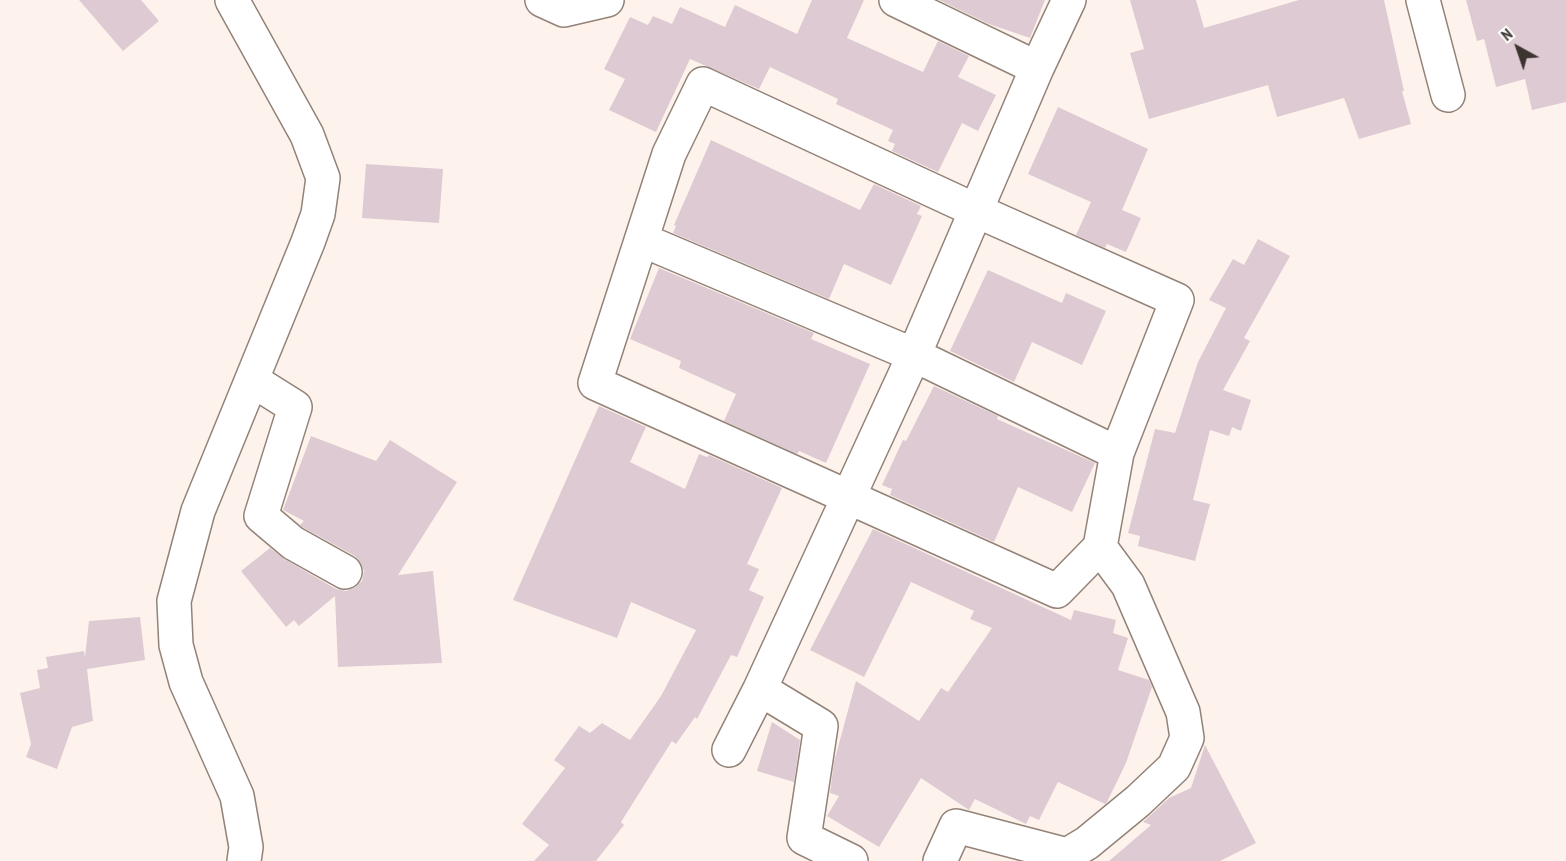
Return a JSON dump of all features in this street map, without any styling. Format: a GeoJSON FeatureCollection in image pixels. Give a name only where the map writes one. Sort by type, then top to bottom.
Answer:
{"type":"FeatureCollection","features":[{"type":"Feature","properties":{"kind":"street"},"geometry":{"type":"LineString","coordinates":[[232,0],[307,135],[323,178],[318,214],[308,242],[198,511],[174,601],[176,645],[186,682],[237,796],[246,847],[244,861]]}},
{"type":"Feature","properties":{"kind":"street"},"geometry":{"type":"LineString","coordinates":[[542,0],[564,10],[607,0]]}},
{"type":"Feature","properties":{"kind":"street"},"geometry":{"type":"LineString","coordinates":[[896,0],[1037,68]]}},
{"type":"Feature","properties":{"kind":"street"},"geometry":{"type":"LineString","coordinates":[[729,750],[760,689],[914,355],[1037,68],[1069,0]]}},
{"type":"Feature","properties":{"kind":"street"},"geometry":{"type":"LineString","coordinates":[[1423,0],[1448,95]]}},
{"type":"Feature","properties":{"kind":"street"},"geometry":{"type":"LineString","coordinates":[[703,84],[977,212],[1177,300],[1117,453],[1100,547],[1057,591],[595,383],[669,154],[703,84]]}},
{"type":"Feature","properties":{"kind":"street"},"geometry":{"type":"LineString","coordinates":[[642,240],[914,355],[1117,453]]}},
{"type":"Feature","properties":{"kind":"street"},"geometry":{"type":"LineString","coordinates":[[252,380],[295,407],[261,516],[293,543],[345,572]]}},
{"type":"Feature","properties":{"kind":"street"},"geometry":{"type":"LineString","coordinates":[[940,861],[956,826],[1067,855],[1129,808],[1174,767],[1187,738],[1183,712],[1128,585],[1100,547]]}},
{"type":"Feature","properties":{"kind":"street"},"geometry":{"type":"LineString","coordinates":[[760,689],[820,726],[804,838],[851,861]]}},
{"type":"Feature","properties":{"kind":"building"},"geometry":{"type":"Polygon","coordinates":[[[79,0],[141,0],[159,21],[123,51],[79,0]]]}},
{"type":"Feature","properties":{"kind":"building"},"geometry":{"type":"Polygon","coordinates":[[[812,0],[864,0],[847,38],[923,72],[938,41],[969,56],[958,77],[996,95],[978,131],[962,123],[938,172],[892,151],[895,144],[888,141],[893,130],[836,104],[838,99],[770,67],[759,89],[690,59],[656,132],[609,110],[625,79],[604,69],[630,17],[648,25],[653,16],[672,24],[680,7],[725,27],[735,5],[797,34],[812,0]]]}},
{"type":"Feature","properties":{"kind":"building"},"geometry":{"type":"Polygon","coordinates":[[[939,0],[1045,0],[1030,38],[989,24],[939,0]]]}},
{"type":"Feature","properties":{"kind":"building"},"geometry":{"type":"Polygon","coordinates":[[[1130,0],[1196,0],[1204,28],[1299,0],[1384,0],[1411,124],[1359,139],[1344,98],[1277,117],[1268,85],[1149,119],[1130,53],[1144,49],[1130,0]]]}},
{"type":"Feature","properties":{"kind":"building"},"geometry":{"type":"Polygon","coordinates":[[[1466,0],[1566,0],[1566,102],[1532,110],[1525,79],[1496,87],[1484,39],[1477,41],[1466,0]]]}},
{"type":"Feature","properties":{"kind":"building"},"geometry":{"type":"Polygon","coordinates":[[[1058,107],[1148,149],[1122,210],[1141,218],[1126,252],[1107,244],[1105,248],[1076,235],[1091,202],[1028,174],[1058,107]]]}},
{"type":"Feature","properties":{"kind":"building"},"geometry":{"type":"Polygon","coordinates":[[[711,140],[860,210],[874,184],[921,206],[917,214],[922,216],[891,285],[844,264],[829,299],[673,233],[676,226],[674,225],[711,140]]]}},
{"type":"Feature","properties":{"kind":"building"},"geometry":{"type":"Polygon","coordinates":[[[366,164],[443,169],[439,223],[362,218],[366,164]]]}},
{"type":"Feature","properties":{"kind":"building"},"geometry":{"type":"Polygon","coordinates":[[[1258,239],[1290,256],[1244,338],[1250,341],[1223,390],[1251,400],[1241,431],[1232,427],[1229,436],[1210,430],[1193,500],[1210,504],[1195,561],[1138,546],[1140,536],[1128,533],[1155,429],[1175,433],[1198,362],[1226,308],[1209,300],[1233,259],[1244,265],[1258,239]]]}},
{"type":"Feature","properties":{"kind":"building"},"geometry":{"type":"Polygon","coordinates":[[[659,268],[814,333],[811,339],[870,364],[826,463],[799,451],[797,454],[724,421],[736,394],[679,368],[681,361],[630,339],[659,268]]]}},
{"type":"Feature","properties":{"kind":"building"},"geometry":{"type":"Polygon","coordinates":[[[988,270],[1062,303],[1066,293],[1106,311],[1082,365],[1032,342],[1014,382],[950,351],[988,270]]]}},
{"type":"Feature","properties":{"kind":"building"},"geometry":{"type":"Polygon","coordinates":[[[934,386],[998,416],[997,419],[1095,463],[1072,512],[1018,487],[994,542],[890,495],[892,489],[882,485],[903,440],[906,441],[934,386]]]}},
{"type":"Feature","properties":{"kind":"building"},"geometry":{"type":"Polygon","coordinates":[[[599,406],[646,427],[630,462],[685,489],[699,454],[707,457],[709,455],[782,488],[747,564],[759,569],[749,590],[764,597],[737,657],[731,655],[697,719],[695,717],[676,744],[672,741],[621,822],[624,825],[596,861],[534,861],[549,845],[522,824],[565,768],[554,760],[579,726],[590,733],[602,723],[630,740],[661,696],[696,630],[631,602],[617,638],[513,600],[599,406]]]}},
{"type":"Feature","properties":{"kind":"building"},"geometry":{"type":"Polygon","coordinates":[[[311,436],[376,461],[390,440],[457,482],[398,575],[433,571],[442,663],[338,667],[335,596],[299,626],[294,620],[286,627],[241,571],[270,548],[284,559],[336,589],[346,591],[362,581],[364,571],[355,556],[304,528],[300,525],[304,521],[283,510],[311,436]]]}},
{"type":"Feature","properties":{"kind":"building"},"geometry":{"type":"Polygon","coordinates":[[[873,529],[1071,620],[1074,610],[1116,620],[1113,633],[1128,638],[1118,670],[1149,680],[1152,687],[1126,763],[1105,804],[1058,782],[1039,820],[1030,816],[1026,824],[975,799],[969,810],[921,778],[879,847],[827,816],[839,796],[830,793],[834,762],[856,681],[919,721],[941,688],[948,692],[992,628],[970,619],[974,611],[911,582],[864,677],[810,650],[873,529]]]}},
{"type":"Feature","properties":{"kind":"building"},"geometry":{"type":"Polygon","coordinates":[[[140,617],[145,660],[87,669],[93,721],[72,727],[57,769],[26,757],[31,744],[20,693],[40,688],[37,670],[48,668],[46,657],[84,651],[85,657],[89,621],[140,617]]]}},
{"type":"Feature","properties":{"kind":"building"},"geometry":{"type":"Polygon","coordinates":[[[772,722],[800,740],[794,782],[757,771],[772,722]]]}},
{"type":"Feature","properties":{"kind":"building"},"geometry":{"type":"Polygon","coordinates":[[[1205,745],[1256,843],[1220,861],[1109,861],[1151,825],[1143,822],[1169,798],[1191,788],[1205,745]]]}}]}
